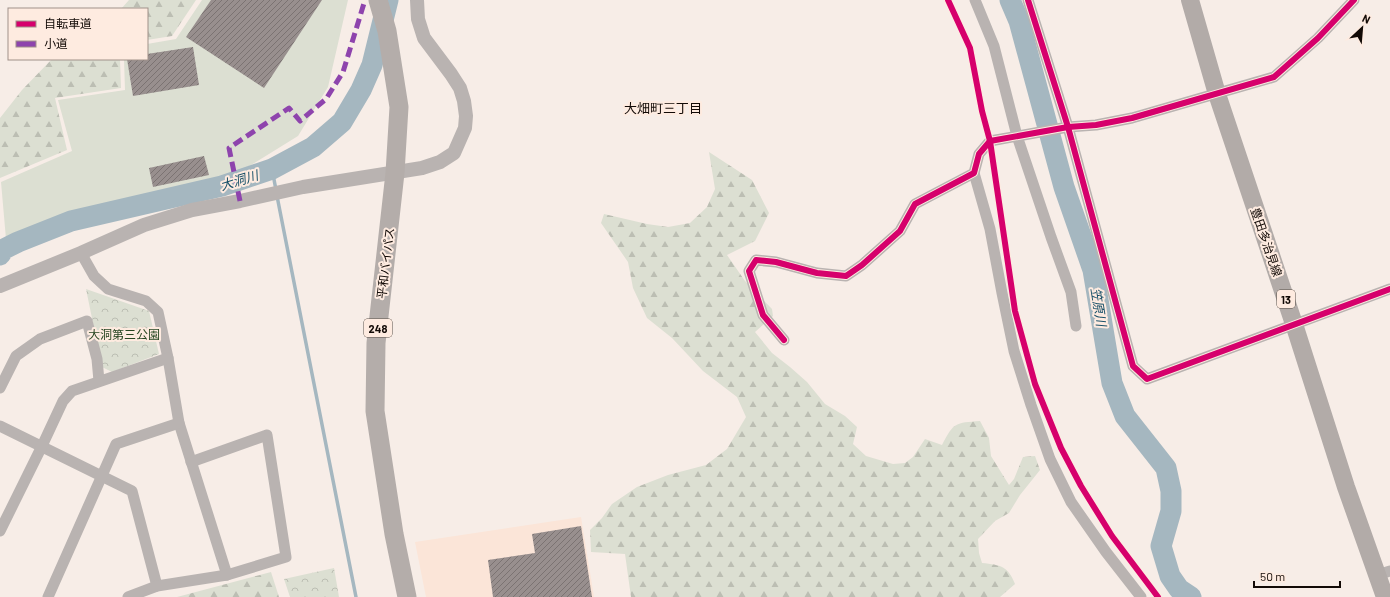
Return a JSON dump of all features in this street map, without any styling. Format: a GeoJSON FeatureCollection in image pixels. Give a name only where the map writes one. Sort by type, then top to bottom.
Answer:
{"type":"FeatureCollection","features":[{"type":"Feature","properties":{"kind":"highway","name":"平和バイパス"},"geometry":{"type":"LineString","coordinates":[[378,0],[387,31],[399,106],[395,173],[376,343],[375,411],[394,534],[407,597]]}},
{"type":"Feature","properties":{"kind":"main road","name":"豊田多治見線"},"geometry":{"type":"LineString","coordinates":[[1190,0],[1217,94],[1294,324],[1346,487],[1383,573],[1385,597]]}},
{"type":"Feature","properties":{"kind":"street"},"geometry":{"type":"LineString","coordinates":[[3,285],[150,223],[192,210],[303,187],[422,168],[440,162],[454,153],[465,128],[466,116],[460,88],[424,38],[418,19],[416,0]]}},
{"type":"Feature","properties":{"kind":"street"},"geometry":{"type":"LineString","coordinates":[[975,0],[994,46],[1017,136],[1071,292],[1076,326]]}},
{"type":"Feature","properties":{"kind":"street"},"geometry":{"type":"LineString","coordinates":[[1028,0],[1068,127],[1132,366],[1147,379],[1390,289]]}},
{"type":"Feature","properties":{"kind":"street"},"geometry":{"type":"LineString","coordinates":[[1141,597],[1106,552],[1071,502],[1050,459],[1014,351],[990,229],[974,173],[979,154],[990,141],[1068,127],[1096,125],[1132,118],[1274,77],[1318,38],[1354,0]]}},
{"type":"Feature","properties":{"kind":"street"},"geometry":{"type":"LineString","coordinates":[[784,340],[763,315],[749,271],[756,260],[776,262],[817,273],[846,276],[862,265],[900,231],[915,204],[974,173]]}},
{"type":"Feature","properties":{"kind":"street"},"geometry":{"type":"LineString","coordinates":[[81,253],[94,276],[108,289],[146,301],[158,312],[168,358],[179,423],[227,575]]}},
{"type":"Feature","properties":{"kind":"street"},"geometry":{"type":"LineString","coordinates":[[0,388],[16,356],[40,339],[87,321],[97,359],[100,381]]}},
{"type":"Feature","properties":{"kind":"street"},"geometry":{"type":"LineString","coordinates":[[0,531],[63,401],[72,391],[168,358]]}},
{"type":"Feature","properties":{"kind":"street"},"geometry":{"type":"LineString","coordinates":[[48,597],[116,444],[179,423]]}},
{"type":"Feature","properties":{"kind":"street"},"geometry":{"type":"LineString","coordinates":[[0,426],[132,491],[157,586]]}},
{"type":"Feature","properties":{"kind":"street"},"geometry":{"type":"LineString","coordinates":[[128,597],[157,586],[227,575],[286,557],[267,435],[191,462]]}},
{"type":"Feature","properties":{"kind":"shaded area"},"geometry":{"type":"Polygon","coordinates":[[[581,517],[594,597],[426,597],[415,542],[581,517]]]}},
{"type":"Feature","properties":{"kind":"green space"},"geometry":{"type":"Polygon","coordinates":[[[129,0],[196,0],[172,36],[148,40],[148,8],[122,8],[129,0]]]}},
{"type":"Feature","properties":{"kind":"green space"},"geometry":{"type":"Polygon","coordinates":[[[202,0],[348,0],[328,87],[298,136],[251,165],[212,183],[74,216],[6,239],[1,182],[72,151],[58,100],[125,90],[124,60],[148,60],[148,44],[176,39],[202,0]]]}},
{"type":"Feature","properties":{"kind":"green space"},"geometry":{"type":"Polygon","coordinates":[[[51,60],[120,60],[121,88],[55,98],[67,150],[0,178],[0,118],[22,90],[51,60]]]}},
{"type":"Feature","properties":{"kind":"green space"},"geometry":{"type":"Polygon","coordinates":[[[709,152],[752,180],[769,213],[755,241],[727,255],[745,281],[772,309],[773,316],[755,332],[772,353],[807,382],[825,404],[845,416],[857,427],[853,444],[866,456],[893,464],[905,463],[913,457],[925,439],[942,445],[949,432],[956,425],[965,422],[980,421],[989,438],[991,456],[1009,485],[1014,479],[1023,457],[1035,456],[1040,470],[1020,495],[1009,513],[995,521],[978,539],[979,553],[982,563],[1003,568],[1010,573],[1015,584],[1000,597],[631,597],[625,554],[591,552],[590,530],[602,518],[612,504],[637,487],[668,475],[706,465],[727,449],[746,417],[737,397],[703,371],[672,338],[647,318],[633,288],[628,262],[601,223],[604,214],[647,224],[668,227],[690,223],[707,207],[715,189],[709,152]]]}},
{"type":"Feature","properties":{"kind":"green space","name":"大洞第三公園"},"geometry":{"type":"Polygon","coordinates":[[[86,289],[149,311],[159,354],[112,372],[102,367],[86,289]]]}},
{"type":"Feature","properties":{"kind":"green space"},"geometry":{"type":"Polygon","coordinates":[[[334,568],[339,597],[290,597],[284,579],[334,568]]]}},
{"type":"Feature","properties":{"kind":"green space"},"geometry":{"type":"Polygon","coordinates":[[[271,572],[279,597],[177,597],[271,572]]]}},
{"type":"Feature","properties":{"kind":"building"},"geometry":{"type":"Polygon","coordinates":[[[211,0],[322,0],[264,88],[186,37],[211,0]]]}},
{"type":"Feature","properties":{"kind":"building"},"geometry":{"type":"Polygon","coordinates":[[[193,47],[199,85],[133,96],[127,60],[148,60],[148,54],[193,47]]]}},
{"type":"Feature","properties":{"kind":"building"},"geometry":{"type":"Polygon","coordinates":[[[204,156],[209,175],[153,187],[149,168],[204,156]]]}},
{"type":"Feature","properties":{"kind":"building"},"geometry":{"type":"Polygon","coordinates":[[[581,526],[592,597],[493,597],[488,560],[535,553],[532,534],[581,526]]]}},
{"type":"Feature","properties":{"kind":"waterway","name":"大洞川"},"geometry":{"type":"LineString","coordinates":[[0,255],[4,249],[18,242],[71,221],[222,186],[272,169],[313,147],[342,122],[361,90],[372,65],[388,0]]}},
{"type":"Feature","properties":{"kind":"waterway","name":"笠原川"},"geometry":{"type":"LineString","coordinates":[[1010,0],[1019,21],[1064,187],[1093,270],[1112,383],[1125,416],[1166,468],[1171,491],[1171,511],[1161,546],[1170,576],[1179,589],[1191,597]]}},
{"type":"Feature","properties":{"kind":"waterway"},"geometry":{"type":"LineString","coordinates":[[272,169],[276,190]]}},
{"type":"Feature","properties":{"kind":"waterway"},"geometry":{"type":"LineString","coordinates":[[277,196],[356,597]]}},
{"type":"Feature","properties":{"kind":"marked path"},"geometry":{"type":"LineString","coordinates":[[240,201],[229,148],[289,108],[300,121],[326,99],[343,72],[365,0]]}},
{"type":"Feature","properties":{"kind":"cycle path"},"geometry":{"type":"LineString","coordinates":[[948,0],[970,48],[982,111],[990,141],[1015,311],[1035,384],[1061,448],[1081,486],[1112,536],[1158,597]]}},
{"type":"Feature","properties":{"kind":"cycle path"},"geometry":{"type":"LineString","coordinates":[[1028,0],[1068,127],[1133,366],[1147,379],[1390,289]]}},
{"type":"Feature","properties":{"kind":"cycle path"},"geometry":{"type":"LineString","coordinates":[[784,340],[763,315],[749,271],[756,260],[776,262],[817,273],[846,276],[862,265],[900,231],[915,204],[974,173],[979,154],[990,141],[1068,127],[1096,125],[1132,118],[1274,77],[1318,38],[1354,0]]}},
{"type":"Feature","properties":{"kind":"district","name":"大畑町三丁目"},"geometry":{"type":"Point","coordinates":[663,108]}}]}
